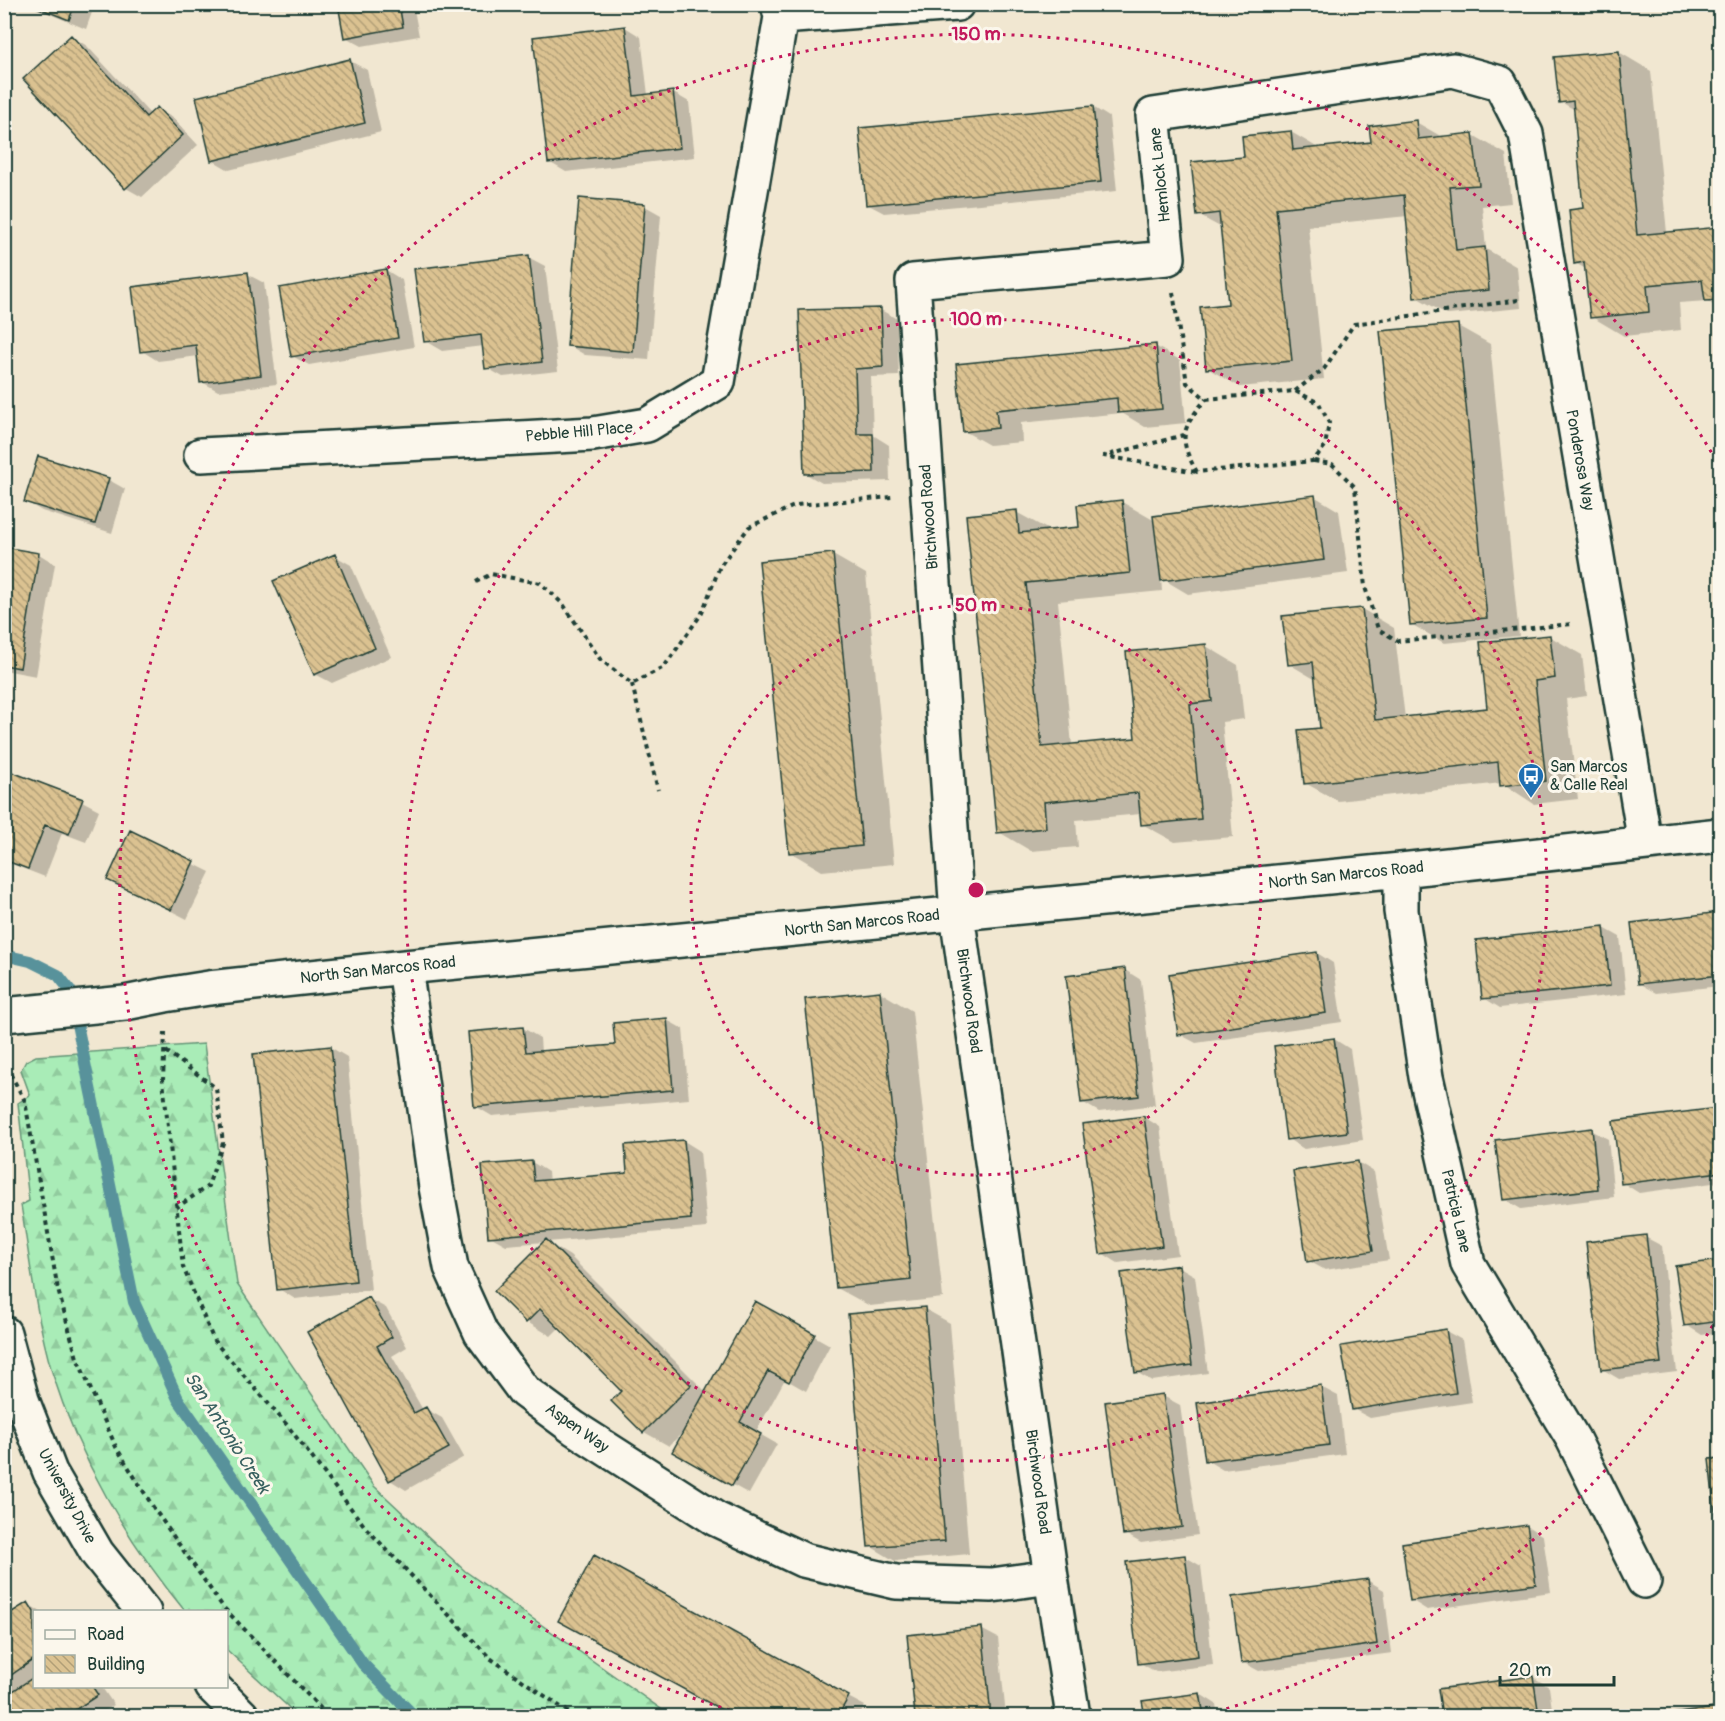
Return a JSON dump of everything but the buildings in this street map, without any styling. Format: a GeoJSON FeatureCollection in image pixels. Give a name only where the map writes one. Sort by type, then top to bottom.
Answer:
{"type":"FeatureCollection","features":[{"type":"Feature","properties":{"kind":"street"},"geometry":{"type":"LineString","coordinates":[[780,11],[957,4]]}},
{"type":"Feature","properties":{"kind":"street","name":"Pebble Hill Place"},"geometry":{"type":"LineString","coordinates":[[201,454],[593,434],[647,425],[718,382],[780,11]]}},
{"type":"Feature","properties":{"kind":"street","name":"Hemlock Lane"},"geometry":{"type":"LineString","coordinates":[[1168,258],[1153,115],[1453,70],[1500,83]]}},
{"type":"Feature","properties":{"kind":"street","name":"Ponderosa Way"},"geometry":{"type":"LineString","coordinates":[[1500,83],[1526,134],[1645,843]]}},
{"type":"Feature","properties":{"kind":"street","name":"Birchwood Road"},"geometry":{"type":"LineString","coordinates":[[1073,1716],[1051,1577],[957,914],[913,281],[1168,258]]}},
{"type":"Feature","properties":{"kind":"street","name":"North San Marcos Road"},"geometry":{"type":"LineString","coordinates":[[4,1015],[125,1003],[165,994],[405,967],[1401,870],[1720,835]]}},
{"type":"Feature","properties":{"kind":"street","name":"Patricia Lane"},"geometry":{"type":"LineString","coordinates":[[1401,870],[1401,911],[1426,1077],[1468,1264],[1573,1439],[1644,1581]]}},
{"type":"Feature","properties":{"kind":"street","name":"Aspen Way"},"geometry":{"type":"LineString","coordinates":[[405,967],[436,1187],[451,1267],[481,1333],[524,1391],[574,1428],[716,1519],[803,1560],[896,1582],[992,1585],[1051,1577]]}},
{"type":"Feature","properties":{"kind":"street","name":"University Drive"},"geometry":{"type":"LineString","coordinates":[[4,1333],[22,1400],[50,1472],[97,1553],[143,1610]]}},
{"type":"Feature","properties":{"kind":"street"},"geometry":{"type":"LineString","coordinates":[[214,1688],[242,1716]]}},
{"type":"Feature","properties":{"kind":"path"},"geometry":{"type":"LineString","coordinates":[[1168,258],[1187,383],[1206,399]]}},
{"type":"Feature","properties":{"kind":"path"},"geometry":{"type":"LineString","coordinates":[[1197,472],[1187,454],[1184,435],[1191,417],[1206,399],[1295,391],[1324,369],[1354,324],[1553,295]]}},
{"type":"Feature","properties":{"kind":"path"},"geometry":{"type":"LineString","coordinates":[[1295,391],[1318,404],[1329,423],[1325,446],[1313,461]]}},
{"type":"Feature","properties":{"kind":"path"},"geometry":{"type":"LineString","coordinates":[[1184,435],[1104,456],[1197,472],[1313,461],[1332,464],[1355,487],[1365,588],[1378,629],[1398,641],[1608,620]]}},
{"type":"Feature","properties":{"kind":"path"},"geometry":{"type":"LineString","coordinates":[[632,684],[664,667],[702,613],[720,566],[749,527],[796,505],[927,495]]}},
{"type":"Feature","properties":{"kind":"path"},"geometry":{"type":"LineString","coordinates":[[476,582],[491,574],[540,583],[563,604],[600,658],[632,684],[658,790]]}},
{"type":"Feature","properties":{"kind":"path"},"geometry":{"type":"LineString","coordinates":[[165,994],[163,1080],[183,1267],[214,1341],[287,1425],[366,1528],[490,1658],[574,1716]]}},
{"type":"Feature","properties":{"kind":"path"},"geometry":{"type":"LineString","coordinates":[[165,1050],[216,1088],[223,1143],[208,1186],[176,1208]]}},
{"type":"Feature","properties":{"kind":"path"},"geometry":{"type":"LineString","coordinates":[[6,1066],[25,1101],[58,1290],[77,1358],[116,1447],[155,1510],[227,1610]]}},
{"type":"Feature","properties":{"kind":"path"},"geometry":{"type":"LineString","coordinates":[[228,1611],[328,1716]]}},
{"type":"Feature","properties":{"kind":"green space"},"geometry":{"type":"Polygon","coordinates":[[[204,1044],[237,1284],[374,1486],[465,1571],[671,1716],[298,1716],[228,1651],[228,1610],[184,1610],[144,1556],[107,1498],[76,1436],[46,1352],[21,1205],[29,1201],[18,1103],[30,1095],[21,1070],[26,1061],[36,1056],[204,1044]]]}},
{"type":"Feature","properties":{"kind":"waterway","name":"San Antonio Creek"},"geometry":{"type":"LineString","coordinates":[[4,955],[30,961],[58,975],[70,990],[134,1302],[178,1399],[363,1664],[414,1716]]}},
{"type":"Feature","properties":{"kind":"place","name":"San Marcos & Calle Real"},"geometry":{"type":"Point","coordinates":[1531,799]}}]}
